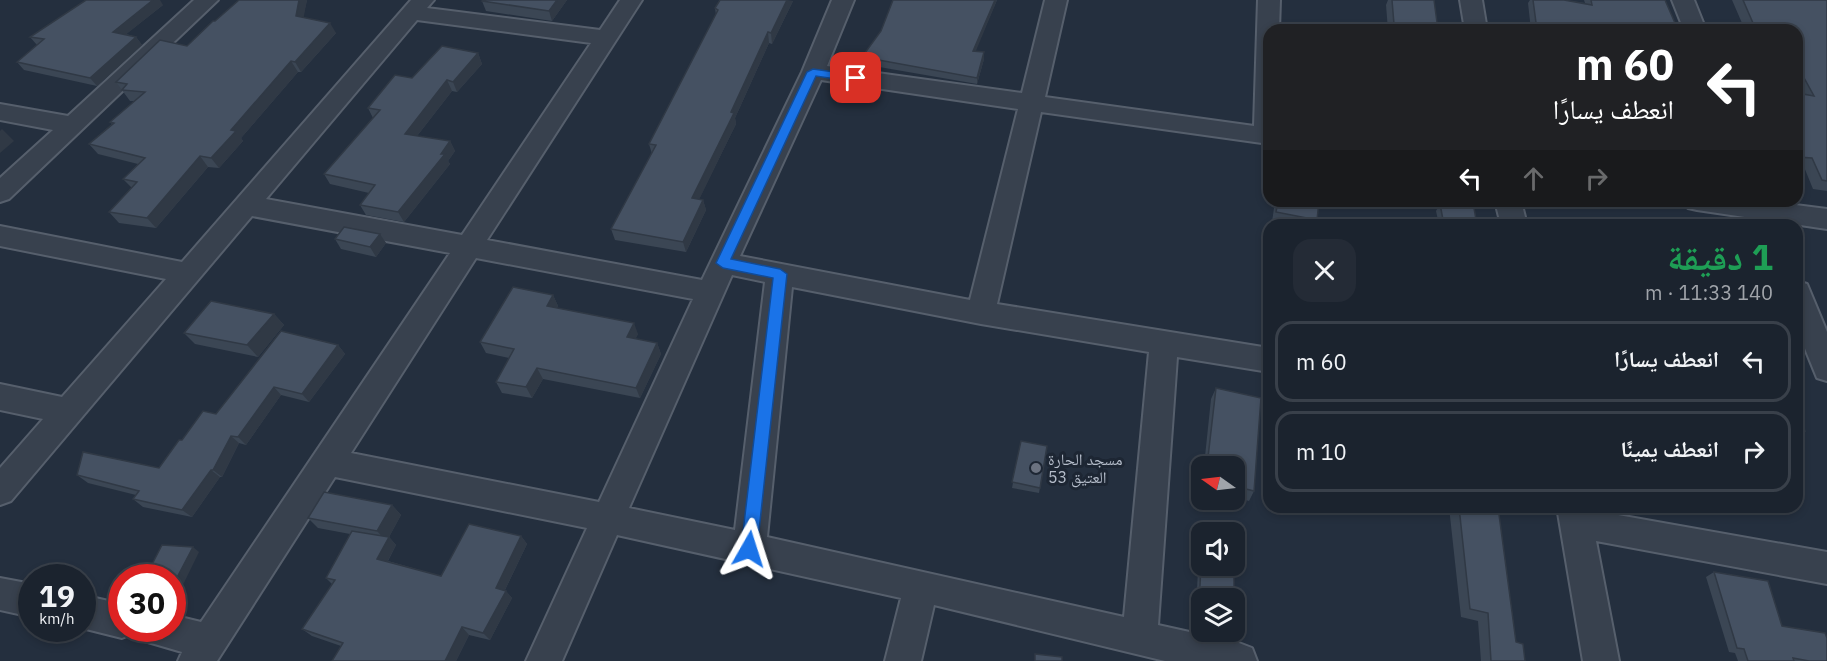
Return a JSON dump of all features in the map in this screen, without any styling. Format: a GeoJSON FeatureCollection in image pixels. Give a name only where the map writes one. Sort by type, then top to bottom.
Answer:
{"type":"FeatureCollection","features":[{"type":"Feature","properties":{"kind":"street"},"geometry":{"type":"LineString","coordinates":[[0,193],[207,0]]}},
{"type":"Feature","properties":{"kind":"street"},"geometry":{"type":"LineString","coordinates":[[183,642],[203,651],[631,0]]}},
{"type":"Feature","properties":{"kind":"street"},"geometry":{"type":"LineString","coordinates":[[544,661],[723,263],[813,72],[843,0]]}},
{"type":"Feature","properties":{"kind":"street"},"geometry":{"type":"LineString","coordinates":[[981,313],[1056,0]]}},
{"type":"Feature","properties":{"kind":"street"},"geometry":{"type":"LineString","coordinates":[[1269,0],[1269,24]]}},
{"type":"Feature","properties":{"kind":"street"},"geometry":{"type":"LineString","coordinates":[[1471,0],[1475,24]]}},
{"type":"Feature","properties":{"kind":"street"},"geometry":{"type":"LineString","coordinates":[[1683,0],[1693,24]]}},
{"type":"Feature","properties":{"kind":"street"},"geometry":{"type":"LineString","coordinates":[[0,491],[417,7],[604,38]]}},
{"type":"Feature","properties":{"kind":"street"},"geometry":{"type":"LineString","coordinates":[[813,72],[1263,135]]}},
{"type":"Feature","properties":{"kind":"street"},"geometry":{"type":"LineString","coordinates":[[0,112],[72,125]]}},
{"type":"Feature","properties":{"kind":"street"},"geometry":{"type":"LineString","coordinates":[[246,206],[710,292]]}},
{"type":"Feature","properties":{"kind":"street"},"geometry":{"type":"LineString","coordinates":[[1734,207],[1827,219]]}},
{"type":"Feature","properties":{"kind":"street"},"geometry":{"type":"LineString","coordinates":[[0,236],[187,273]]}},
{"type":"Feature","properties":{"kind":"street"},"geometry":{"type":"LineString","coordinates":[[723,263],[981,313],[1263,359]]}},
{"type":"Feature","properties":{"kind":"street"},"geometry":{"type":"LineString","coordinates":[[749,549],[780,274]]}},
{"type":"Feature","properties":{"kind":"street"},"geometry":{"type":"LineString","coordinates":[[1803,307],[1827,369]]}},
{"type":"Feature","properties":{"kind":"street"},"geometry":{"type":"LineString","coordinates":[[1140,638],[1164,343]]}},
{"type":"Feature","properties":{"kind":"street"},"geometry":{"type":"LineString","coordinates":[[0,397],[68,411]]}},
{"type":"Feature","properties":{"kind":"street"},"geometry":{"type":"LineString","coordinates":[[329,462],[608,518],[921,586],[1239,661]]}},
{"type":"Feature","properties":{"kind":"street"},"geometry":{"type":"LineString","coordinates":[[1601,661],[1574,514],[1827,568]]}},
{"type":"Feature","properties":{"kind":"street"},"geometry":{"type":"LineString","coordinates":[[903,661],[921,586]]}},
{"type":"Feature","properties":{"kind":"street"},"geometry":{"type":"LineString","coordinates":[[0,594],[18,598]]}},
{"type":"Feature","properties":{"kind":"building"},"geometry":{"type":"Polygon","coordinates":[[[86,0],[153,0],[113,32],[136,37],[90,78],[17,62],[44,39],[30,37],[86,0]]]}},
{"type":"Feature","properties":{"kind":"building"},"geometry":{"type":"Polygon","coordinates":[[[239,0],[299,0],[296,16],[330,23],[295,62],[291,61],[231,130],[236,131],[211,158],[200,156],[147,218],[109,212],[137,182],[123,179],[145,158],[89,144],[114,123],[110,122],[145,92],[122,90],[127,84],[116,82],[160,40],[187,46],[239,0]]]}},
{"type":"Feature","properties":{"kind":"building"},"geometry":{"type":"Polygon","coordinates":[[[483,0],[557,0],[549,11],[483,0]]]}},
{"type":"Feature","properties":{"kind":"building"},"geometry":{"type":"Polygon","coordinates":[[[720,0],[787,0],[771,33],[768,32],[731,112],[734,113],[692,198],[703,200],[683,242],[611,229],[656,145],[649,144],[718,10],[715,8],[720,0]]]}},
{"type":"Feature","properties":{"kind":"building"},"geometry":{"type":"Polygon","coordinates":[[[893,0],[995,0],[973,51],[984,52],[977,78],[862,57],[881,31],[893,0]]]}},
{"type":"Feature","properties":{"kind":"building"},"geometry":{"type":"Polygon","coordinates":[[[1392,0],[1434,0],[1437,24],[1394,24],[1392,0]]]}},
{"type":"Feature","properties":{"kind":"building"},"geometry":{"type":"Polygon","coordinates":[[[1533,0],[1564,0],[1592,5],[1591,0],[1665,0],[1675,24],[1536,24],[1533,0]]]}},
{"type":"Feature","properties":{"kind":"building"},"geometry":{"type":"Polygon","coordinates":[[[1743,0],[1827,0],[1827,181],[1822,180],[1812,158],[1803,157],[1803,94],[1814,96],[1803,76],[1803,24],[1753,23],[1743,0]]]}},
{"type":"Feature","properties":{"kind":"building"},"geometry":{"type":"Polygon","coordinates":[[[442,46],[478,53],[453,82],[447,80],[405,134],[450,141],[441,154],[445,154],[398,212],[360,205],[375,185],[324,174],[380,110],[368,108],[395,75],[412,78],[442,46]]]}},
{"type":"Feature","properties":{"kind":"building"},"geometry":{"type":"Polygon","coordinates":[[[1277,207],[1318,207],[1317,219],[1276,212],[1277,207]]]}},
{"type":"Feature","properties":{"kind":"building"},"geometry":{"type":"Polygon","coordinates":[[[1441,207],[1474,208],[1476,219],[1443,219],[1441,207]]]}},
{"type":"Feature","properties":{"kind":"building"},"geometry":{"type":"Polygon","coordinates":[[[344,227],[380,234],[370,247],[335,239],[344,227]]]}},
{"type":"Feature","properties":{"kind":"building"},"geometry":{"type":"Polygon","coordinates":[[[513,287],[553,295],[547,306],[634,323],[627,337],[657,343],[636,388],[537,368],[526,387],[496,382],[514,349],[480,342],[513,287]]]}},
{"type":"Feature","properties":{"kind":"building"},"geometry":{"type":"Polygon","coordinates":[[[211,301],[274,314],[247,345],[184,333],[211,301]]]}},
{"type":"Feature","properties":{"kind":"building"},"geometry":{"type":"Polygon","coordinates":[[[281,331],[338,345],[302,394],[274,387],[238,437],[231,436],[213,470],[182,510],[133,499],[139,491],[77,475],[83,452],[159,468],[203,411],[216,414],[281,331]]]}},
{"type":"Feature","properties":{"kind":"building"},"geometry":{"type":"Polygon","coordinates":[[[1216,388],[1261,398],[1254,491],[1245,489],[1245,456],[1208,456],[1216,388]]]}},
{"type":"Feature","properties":{"kind":"building"},"geometry":{"type":"Polygon","coordinates":[[[1021,441],[1047,446],[1040,488],[1012,482],[1021,441]]]}},
{"type":"Feature","properties":{"kind":"building"},"geometry":{"type":"Polygon","coordinates":[[[324,492],[392,505],[377,531],[308,518],[324,492]]]}},
{"type":"Feature","properties":{"kind":"building"},"geometry":{"type":"Polygon","coordinates":[[[1460,513],[1499,513],[1516,642],[1523,644],[1525,661],[1491,661],[1488,613],[1470,609],[1460,513]]]}},
{"type":"Feature","properties":{"kind":"building"},"geometry":{"type":"Polygon","coordinates":[[[469,524],[521,536],[496,588],[506,591],[483,633],[462,627],[445,661],[332,661],[343,643],[302,629],[335,580],[326,578],[352,531],[389,537],[377,559],[441,576],[469,524]]]}},
{"type":"Feature","properties":{"kind":"building"},"geometry":{"type":"Polygon","coordinates":[[[162,545],[193,547],[184,564],[152,564],[162,545]]]}},
{"type":"Feature","properties":{"kind":"building"},"geometry":{"type":"Polygon","coordinates":[[[1714,572],[1768,581],[1782,626],[1825,633],[1827,661],[1793,658],[1794,661],[1748,661],[1744,649],[1737,648],[1714,572]]]}},
{"type":"Feature","properties":{"kind":"building"},"geometry":{"type":"Polygon","coordinates":[[[1200,576],[1234,576],[1234,588],[1200,588],[1200,576]]]}},
{"type":"Feature","properties":{"kind":"building"},"geometry":{"type":"Polygon","coordinates":[[[1035,654],[1062,657],[1062,661],[1035,661],[1035,654]]]}},
{"type":"Feature","properties":{"kind":"place","name":"مسجد الحارة 53 العتيق"},"geometry":{"type":"Point","coordinates":[1036,468]}},
{"type":"Feature","properties":{"kind":"route"},"geometry":{"type":"LineString","coordinates":[[749,549],[780,274],[723,263],[813,72],[856,78]]}}]}
